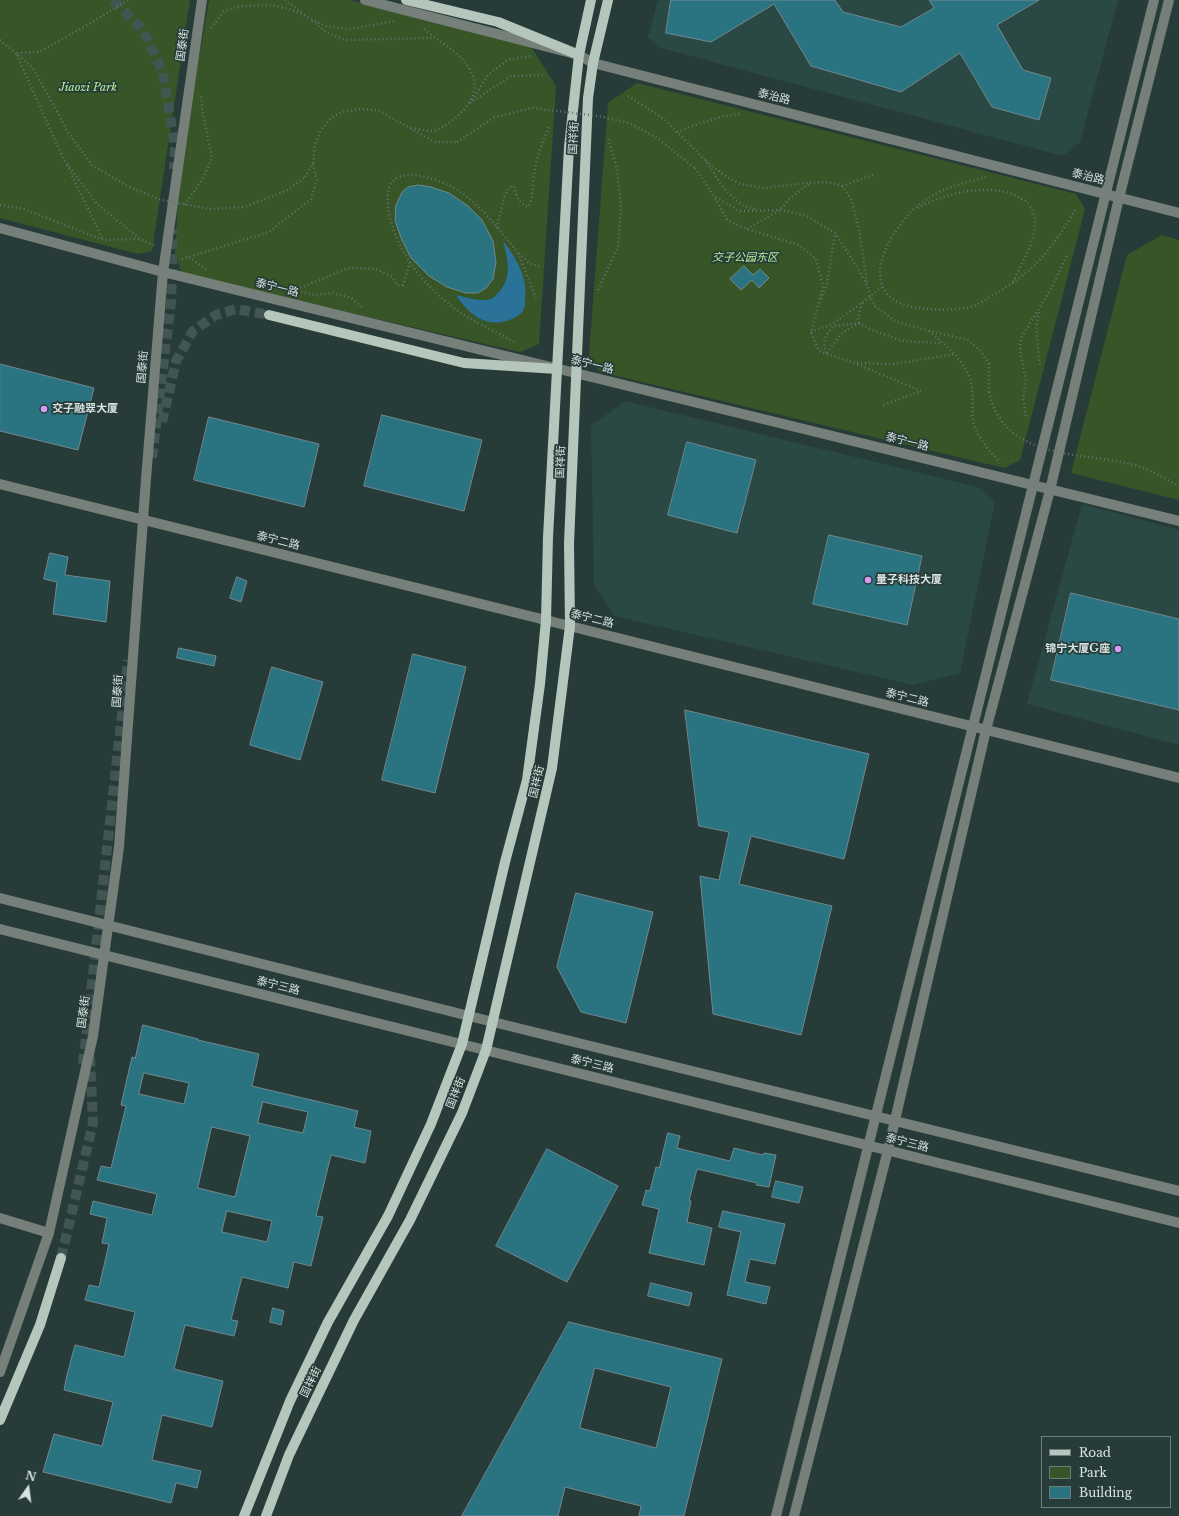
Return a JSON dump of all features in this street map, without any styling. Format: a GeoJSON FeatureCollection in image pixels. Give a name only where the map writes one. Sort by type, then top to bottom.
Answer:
{"type":"FeatureCollection","features":[{"type":"Feature","properties":{"kind":"main road"},"geometry":{"type":"LineString","coordinates":[[406,0],[498,22],[578,55]]}},
{"type":"Feature","properties":{"kind":"main road","name":"国祥街"},"geometry":{"type":"LineString","coordinates":[[244,1516],[290,1401],[328,1322],[388,1216],[431,1124],[462,1044],[505,862],[527,780],[540,684],[546,620],[548,537],[569,147],[578,55],[591,0]]}},
{"type":"Feature","properties":{"kind":"main road","name":"国祥街"},"geometry":{"type":"LineString","coordinates":[[266,1516],[289,1455],[354,1320],[410,1220],[455,1128],[486,1050],[552,768],[570,626],[570,543],[588,98],[593,63],[608,0]]}},
{"type":"Feature","properties":{"kind":"main road"},"geometry":{"type":"LineString","coordinates":[[269,315],[464,363],[557,369]]}},
{"type":"Feature","properties":{"kind":"main road"},"geometry":{"type":"LineString","coordinates":[[0,1420],[40,1325],[61,1258]]}},
{"type":"Feature","properties":{"kind":"street","name":"国泰街"},"geometry":{"type":"LineString","coordinates":[[0,1372],[49,1233],[93,1036],[119,847],[163,272],[202,0]]}},
{"type":"Feature","properties":{"kind":"street","name":"泰治路"},"geometry":{"type":"LineString","coordinates":[[365,0],[578,55],[593,63],[1179,213]]}},
{"type":"Feature","properties":{"kind":"street"},"geometry":{"type":"LineString","coordinates":[[776,1516],[1154,0]]}},
{"type":"Feature","properties":{"kind":"street"},"geometry":{"type":"LineString","coordinates":[[794,1516],[888,1150],[986,730],[1050,490],[1119,198],[1169,0]]}},
{"type":"Feature","properties":{"kind":"street","name":"泰宁一路"},"geometry":{"type":"LineString","coordinates":[[0,228],[163,272],[1179,521]]}},
{"type":"Feature","properties":{"kind":"street","name":"泰宁二路"},"geometry":{"type":"LineString","coordinates":[[0,484],[1179,778]]}},
{"type":"Feature","properties":{"kind":"street","name":"泰宁三路"},"geometry":{"type":"LineString","coordinates":[[0,898],[493,1022],[1179,1191]]}},
{"type":"Feature","properties":{"kind":"street","name":"泰宁三路"},"geometry":{"type":"LineString","coordinates":[[0,929],[1179,1223]]}},
{"type":"Feature","properties":{"kind":"street"},"geometry":{"type":"LineString","coordinates":[[0,1218],[49,1233]]}},
{"type":"Feature","properties":{"kind":"path"},"geometry":{"type":"LineString","coordinates":[[16,53],[39,52],[128,0]]}},
{"type":"Feature","properties":{"kind":"path"},"geometry":{"type":"LineString","coordinates":[[285,0],[327,33],[345,40],[434,38]]}},
{"type":"Feature","properties":{"kind":"path"},"geometry":{"type":"LineString","coordinates":[[208,32],[224,11],[240,6],[273,5],[292,10],[326,26],[350,29],[398,20]]}},
{"type":"Feature","properties":{"kind":"path"},"geometry":{"type":"LineString","coordinates":[[421,26],[434,38],[461,57],[474,77],[474,88],[469,103]]}},
{"type":"Feature","properties":{"kind":"path"},"geometry":{"type":"LineString","coordinates":[[0,40],[32,67],[67,131],[92,165],[128,186],[161,200],[210,209],[244,207],[286,192],[305,176],[313,164]]}},
{"type":"Feature","properties":{"kind":"path"},"geometry":{"type":"LineString","coordinates":[[16,53],[63,158],[105,244]]}},
{"type":"Feature","properties":{"kind":"path"},"geometry":{"type":"LineString","coordinates":[[410,128],[435,130],[460,115],[489,74],[508,60],[533,55]]}},
{"type":"Feature","properties":{"kind":"path"},"geometry":{"type":"LineString","coordinates":[[469,103],[511,76],[546,75]]}},
{"type":"Feature","properties":{"kind":"path"},"geometry":{"type":"LineString","coordinates":[[184,207],[203,178],[212,158],[203,114],[201,93]]}},
{"type":"Feature","properties":{"kind":"path"},"geometry":{"type":"LineString","coordinates":[[628,96],[664,119],[706,161],[724,175],[740,184],[764,188],[828,182],[842,186],[875,174]]}},
{"type":"Feature","properties":{"kind":"path"},"geometry":{"type":"LineString","coordinates":[[182,259],[269,232],[311,199],[317,180],[313,164],[315,145],[321,130],[331,118],[342,112],[361,109],[378,110],[435,142],[457,142],[495,116],[533,108],[598,116],[629,123],[657,138],[695,168],[714,196],[728,221],[747,229],[799,245],[816,259],[823,286],[811,332],[820,351],[854,363],[921,392],[883,405]]}},
{"type":"Feature","properties":{"kind":"path"},"geometry":{"type":"LineString","coordinates":[[677,132],[728,115],[742,113]]}},
{"type":"Feature","properties":{"kind":"path"},"geometry":{"type":"LineString","coordinates":[[498,228],[504,197],[510,187],[514,186],[515,194],[523,205],[528,207],[531,203],[534,174],[542,143],[550,125]]}},
{"type":"Feature","properties":{"kind":"path"},"geometry":{"type":"LineString","coordinates":[[598,290],[618,247],[621,209],[617,168],[608,137]]}},
{"type":"Feature","properties":{"kind":"path"},"geometry":{"type":"LineString","coordinates":[[63,158],[97,204],[140,239],[155,246]]}},
{"type":"Feature","properties":{"kind":"path"},"geometry":{"type":"LineString","coordinates":[[706,161],[724,189],[742,205],[758,211]]}},
{"type":"Feature","properties":{"kind":"path"},"geometry":{"type":"LineString","coordinates":[[514,342],[461,313],[434,291],[410,262],[399,244],[391,224],[388,209],[388,192],[394,181],[404,175],[418,175],[436,180],[459,191],[488,216],[517,252],[529,263],[541,267]]}},
{"type":"Feature","properties":{"kind":"path"},"geometry":{"type":"LineString","coordinates":[[990,175],[955,186],[932,196],[908,214],[887,244],[880,270],[880,279],[887,294],[896,301],[909,307],[937,310],[972,307],[1013,283],[1036,264],[1065,227],[1076,209]]}},
{"type":"Feature","properties":{"kind":"path"},"geometry":{"type":"LineString","coordinates":[[747,229],[780,210],[789,199],[811,183]]}},
{"type":"Feature","properties":{"kind":"path"},"geometry":{"type":"LineString","coordinates":[[842,186],[851,199],[859,229],[867,285],[875,306],[895,321],[928,331],[968,340],[980,350],[989,364],[989,392],[994,410],[1007,427],[1027,442],[1067,455],[1128,463],[1156,473],[1179,486]]}},
{"type":"Feature","properties":{"kind":"path"},"geometry":{"type":"LineString","coordinates":[[908,214],[930,202],[964,192],[995,190],[1012,193],[1028,203],[1035,218],[1033,239],[1013,283]]}},
{"type":"Feature","properties":{"kind":"path"},"geometry":{"type":"LineString","coordinates":[[714,196],[739,211],[780,210],[807,216],[835,233],[867,285]]}},
{"type":"Feature","properties":{"kind":"path"},"geometry":{"type":"LineString","coordinates":[[0,205],[24,208],[103,240],[140,239]]}},
{"type":"Feature","properties":{"kind":"path"},"geometry":{"type":"LineString","coordinates":[[817,307],[828,284],[835,233]]}},
{"type":"Feature","properties":{"kind":"path"},"geometry":{"type":"LineString","coordinates":[[517,252],[536,298]]}},
{"type":"Feature","properties":{"kind":"path"},"geometry":{"type":"LineString","coordinates":[[1026,416],[1023,399],[1026,381],[1020,351],[1021,338],[1040,309],[1067,255]]}},
{"type":"Feature","properties":{"kind":"path"},"geometry":{"type":"LineString","coordinates":[[189,257],[207,270]]}},
{"type":"Feature","properties":{"kind":"path"},"geometry":{"type":"LineString","coordinates":[[291,295],[293,290],[348,268],[376,269],[392,277],[397,285],[403,285],[410,262]]}},
{"type":"Feature","properties":{"kind":"path"},"geometry":{"type":"LineString","coordinates":[[811,332],[837,320],[883,286]]}},
{"type":"Feature","properties":{"kind":"path"},"geometry":{"type":"LineString","coordinates":[[286,288],[316,295],[333,293],[351,298],[366,310]]}},
{"type":"Feature","properties":{"kind":"path"},"geometry":{"type":"LineString","coordinates":[[859,323],[858,319],[862,303]]}},
{"type":"Feature","properties":{"kind":"path"},"geometry":{"type":"LineString","coordinates":[[1040,309],[1036,327],[1040,365]]}},
{"type":"Feature","properties":{"kind":"path"},"geometry":{"type":"LineString","coordinates":[[827,353],[823,345],[824,339],[837,320]]}},
{"type":"Feature","properties":{"kind":"path"},"geometry":{"type":"LineString","coordinates":[[827,353],[841,334],[859,323]]}},
{"type":"Feature","properties":{"kind":"path"},"geometry":{"type":"LineString","coordinates":[[833,326],[859,323],[870,329],[902,341],[943,343]]}},
{"type":"Feature","properties":{"kind":"path"},"geometry":{"type":"LineString","coordinates":[[928,331],[955,354],[969,375],[973,398],[974,424],[980,438],[1000,463]]}},
{"type":"Feature","properties":{"kind":"path"},"geometry":{"type":"LineString","coordinates":[[854,363],[894,364],[955,354]]}},
{"type":"Feature","properties":{"kind":"shaded area"},"geometry":{"type":"Polygon","coordinates":[[[658,0],[1118,0],[1080,142],[1063,156],[661,48],[648,37],[658,0]]]}},
{"type":"Feature","properties":{"kind":"shaded area","name":"量子科技大厦"},"geometry":{"type":"Polygon","coordinates":[[[625,401],[978,487],[995,502],[960,673],[913,685],[614,616],[594,584],[591,426],[625,401]]]}},
{"type":"Feature","properties":{"kind":"shaded area"},"geometry":{"type":"Polygon","coordinates":[[[1082,504],[1179,530],[1179,745],[1027,704],[1082,504]]]}},
{"type":"Feature","properties":{"kind":"green space","name":"Jiaozi Park"},"geometry":{"type":"Polygon","coordinates":[[[0,0],[190,0],[152,251],[138,254],[0,218],[0,0]]]}},
{"type":"Feature","properties":{"kind":"green space"},"geometry":{"type":"Polygon","coordinates":[[[209,0],[350,0],[530,45],[556,86],[539,344],[520,352],[182,274],[175,255],[179,185],[209,0]]]}},
{"type":"Feature","properties":{"kind":"green space","name":"交子公园东区"},"geometry":{"type":"Polygon","coordinates":[[[637,83],[1076,194],[1085,209],[1020,460],[1004,468],[600,372],[589,355],[608,103],[637,83]]]}},
{"type":"Feature","properties":{"kind":"green space"},"geometry":{"type":"Polygon","coordinates":[[[1162,235],[1179,240],[1179,500],[1071,473],[1127,255],[1162,235]]]}},
{"type":"Feature","properties":{"kind":"water"},"geometry":{"type":"Polygon","coordinates":[[[503,241],[520,268],[523,276],[525,284],[525,306],[521,313],[509,320],[500,322],[485,321],[478,318],[466,308],[456,295],[486,300],[497,294],[505,282],[508,269],[508,262],[503,241]]]}},
{"type":"Feature","properties":{"kind":"building"},"geometry":{"type":"Polygon","coordinates":[[[671,0],[835,0],[843,12],[901,27],[934,8],[929,0],[1039,0],[997,25],[1023,70],[1051,78],[1039,120],[992,107],[960,53],[901,92],[811,66],[774,4],[711,42],[666,33],[671,0]]]}},
{"type":"Feature","properties":{"kind":"building"},"geometry":{"type":"Polygon","coordinates":[[[419,185],[449,193],[468,206],[482,220],[493,241],[496,262],[493,279],[486,288],[478,293],[466,293],[447,287],[429,276],[411,258],[401,238],[395,220],[396,205],[402,192],[408,187],[419,185]]]}},
{"type":"Feature","properties":{"kind":"building"},"geometry":{"type":"Polygon","coordinates":[[[744,266],[753,275],[760,269],[769,278],[759,288],[752,280],[741,290],[730,279],[744,266]]]}},
{"type":"Feature","properties":{"kind":"building","name":"交子融翠大厦"},"geometry":{"type":"Polygon","coordinates":[[[0,364],[94,388],[78,450],[0,431],[0,364]]]}},
{"type":"Feature","properties":{"kind":"building"},"geometry":{"type":"Polygon","coordinates":[[[382,415],[482,440],[464,511],[364,486],[382,415]]]}},
{"type":"Feature","properties":{"kind":"building"},"geometry":{"type":"Polygon","coordinates":[[[209,417],[319,444],[304,507],[194,480],[209,417]]]}},
{"type":"Feature","properties":{"kind":"building"},"geometry":{"type":"Polygon","coordinates":[[[687,442],[756,460],[737,533],[668,515],[687,442]]]}},
{"type":"Feature","properties":{"kind":"building","name":"量子科技大厦"},"geometry":{"type":"Polygon","coordinates":[[[829,535],[922,556],[907,625],[813,604],[829,535]]]}},
{"type":"Feature","properties":{"kind":"building"},"geometry":{"type":"Polygon","coordinates":[[[50,553],[68,557],[65,575],[110,581],[106,622],[53,614],[57,582],[44,579],[50,553]]]}},
{"type":"Feature","properties":{"kind":"building"},"geometry":{"type":"Polygon","coordinates":[[[237,577],[247,581],[241,602],[230,598],[237,577]]]}},
{"type":"Feature","properties":{"kind":"building","name":"锦宁大厦G座"},"geometry":{"type":"Polygon","coordinates":[[[1071,593],[1179,619],[1179,710],[1051,680],[1071,593]]]}},
{"type":"Feature","properties":{"kind":"building"},"geometry":{"type":"Polygon","coordinates":[[[179,648],[216,656],[214,666],[177,658],[179,648]]]}},
{"type":"Feature","properties":{"kind":"building"},"geometry":{"type":"Polygon","coordinates":[[[413,654],[466,667],[435,793],[382,780],[413,654]]]}},
{"type":"Feature","properties":{"kind":"building"},"geometry":{"type":"Polygon","coordinates":[[[272,667],[323,682],[300,760],[250,745],[272,667]]]}},
{"type":"Feature","properties":{"kind":"building"},"geometry":{"type":"Polygon","coordinates":[[[685,710],[869,754],[844,859],[751,836],[739,884],[832,906],[801,1035],[713,1014],[700,876],[719,880],[729,832],[699,826],[685,710]]]}},
{"type":"Feature","properties":{"kind":"building"},"geometry":{"type":"Polygon","coordinates":[[[576,893],[653,912],[626,1023],[581,1012],[557,967],[576,893]]]}},
{"type":"Feature","properties":{"kind":"building"},"geometry":{"type":"Polygon","coordinates":[[[143,1025],[198,1040],[259,1054],[252,1086],[358,1111],[354,1127],[371,1131],[365,1163],[331,1155],[316,1216],[323,1217],[311,1266],[294,1262],[288,1288],[242,1277],[231,1320],[238,1321],[234,1336],[185,1325],[174,1369],[223,1381],[212,1427],[162,1415],[152,1460],[201,1471],[197,1488],[176,1483],[171,1503],[43,1472],[54,1434],[102,1446],[113,1402],[64,1390],[67,1375],[75,1345],[124,1357],[135,1312],[85,1300],[89,1285],[99,1287],[109,1244],[102,1243],[107,1218],[90,1214],[93,1201],[152,1215],[157,1194],[97,1180],[101,1166],[111,1168],[126,1106],[121,1105],[132,1057],[135,1058],[143,1025]],[[144,1073],[139,1094],[184,1104],[189,1083],[144,1073]],[[263,1102],[258,1123],[303,1133],[308,1112],[263,1102]],[[212,1127],[198,1188],[235,1197],[250,1136],[212,1127]],[[227,1211],[222,1232],[267,1242],[272,1221],[227,1211]]]}},
{"type":"Feature","properties":{"kind":"building"},"geometry":{"type":"Polygon","coordinates":[[[668,1133],[680,1136],[677,1148],[730,1161],[734,1148],[763,1155],[764,1153],[776,1155],[769,1187],[756,1185],[757,1183],[697,1169],[689,1201],[691,1201],[687,1222],[712,1228],[704,1265],[649,1253],[659,1209],[642,1205],[646,1190],[650,1191],[656,1167],[659,1168],[668,1133]]]}},
{"type":"Feature","properties":{"kind":"building"},"geometry":{"type":"Polygon","coordinates":[[[547,1149],[618,1186],[567,1282],[496,1246],[547,1149]]]}},
{"type":"Feature","properties":{"kind":"building"},"geometry":{"type":"Polygon","coordinates":[[[776,1181],[803,1187],[799,1203],[772,1197],[776,1181]]]}},
{"type":"Feature","properties":{"kind":"building"},"geometry":{"type":"Polygon","coordinates":[[[723,1211],[785,1224],[775,1264],[750,1259],[745,1282],[770,1287],[766,1304],[727,1295],[741,1232],[719,1227],[723,1211]]]}},
{"type":"Feature","properties":{"kind":"building"},"geometry":{"type":"Polygon","coordinates":[[[651,1283],[692,1293],[689,1306],[648,1296],[651,1283]]]}},
{"type":"Feature","properties":{"kind":"building"},"geometry":{"type":"Polygon","coordinates":[[[273,1308],[284,1311],[281,1325],[270,1322],[273,1308]]]}},
{"type":"Feature","properties":{"kind":"building"},"geometry":{"type":"Polygon","coordinates":[[[569,1322],[722,1359],[684,1516],[639,1516],[641,1506],[565,1487],[558,1516],[462,1516],[569,1322]],[[595,1368],[580,1428],[656,1448],[671,1387],[595,1368]]]}},
{"type":"Feature","properties":{"kind":"tunnel"},"geometry":{"type":"LineString","coordinates":[[113,0],[143,30],[163,73],[175,146],[174,169]]}},
{"type":"Feature","properties":{"kind":"tunnel"},"geometry":{"type":"LineString","coordinates":[[152,458],[171,302],[173,229]]}},
{"type":"Feature","properties":{"kind":"tunnel"},"geometry":{"type":"LineString","coordinates":[[162,422],[176,361],[193,331],[216,315],[236,309],[269,315]]}},
{"type":"Feature","properties":{"kind":"tunnel"},"geometry":{"type":"LineString","coordinates":[[83,1064],[128,660]]}},
{"type":"Feature","properties":{"kind":"tunnel"},"geometry":{"type":"LineString","coordinates":[[61,1258],[93,1123],[90,1055]]}},
{"type":"Feature","properties":{"kind":"place","name":"交子融翠大厦"},"geometry":{"type":"Point","coordinates":[44,409]}},
{"type":"Feature","properties":{"kind":"place","name":"量子科技大厦"},"geometry":{"type":"Point","coordinates":[868,580]}},
{"type":"Feature","properties":{"kind":"place","name":"锦宁大厦G座"},"geometry":{"type":"Point","coordinates":[1118,649]}}]}
